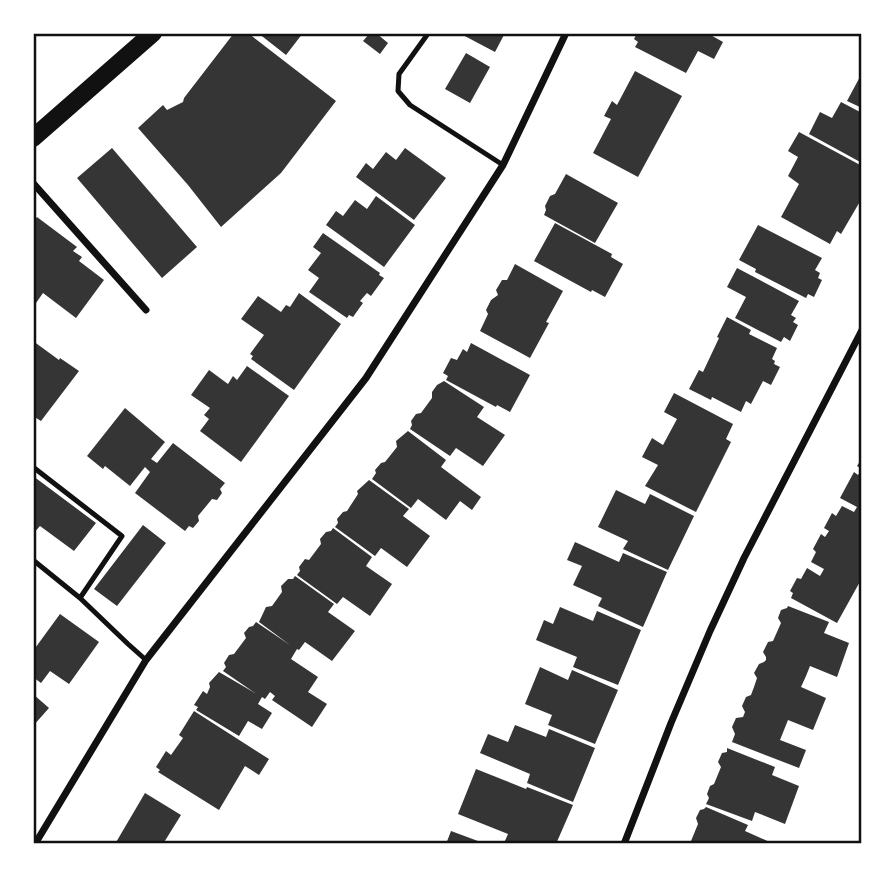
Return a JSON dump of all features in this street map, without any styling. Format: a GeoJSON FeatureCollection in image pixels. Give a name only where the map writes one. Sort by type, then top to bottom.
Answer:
{"type":"FeatureCollection","features":[{"type":"Feature","properties":{"kind":"main road"},"geometry":{"type":"LineString","coordinates":[[33,138],[152,33]]}},
{"type":"Feature","properties":{"kind":"street"},"geometry":{"type":"LineString","coordinates":[[35,844],[146,660],[366,378],[503,165],[566,33]]}},
{"type":"Feature","properties":{"kind":"street"},"geometry":{"type":"LineString","coordinates":[[33,183],[146,310]]}},
{"type":"Feature","properties":{"kind":"street"},"geometry":{"type":"LineString","coordinates":[[624,844],[710,631],[744,558],[862,330]]}},
{"type":"Feature","properties":{"kind":"lane"},"geometry":{"type":"LineString","coordinates":[[427,34],[399,74],[398,91],[410,105],[503,165]]}},
{"type":"Feature","properties":{"kind":"lane"},"geometry":{"type":"LineString","coordinates":[[33,467],[122,536],[80,598]]}},
{"type":"Feature","properties":{"kind":"lane"},"geometry":{"type":"LineString","coordinates":[[33,560],[80,598],[146,660]]}},
{"type":"Feature","properties":{"kind":"building"},"geometry":{"type":"Polygon","coordinates":[[[234,33],[248,33],[336,101],[281,173],[221,227],[138,128],[163,105],[167,110],[183,102],[234,33]]]}},
{"type":"Feature","properties":{"kind":"building"},"geometry":{"type":"Polygon","coordinates":[[[258,33],[303,33],[286,55],[258,33]]]}},
{"type":"Feature","properties":{"kind":"building"},"geometry":{"type":"Polygon","coordinates":[[[370,33],[376,33],[388,43],[380,54],[363,41],[370,33]]]}},
{"type":"Feature","properties":{"kind":"building"},"geometry":{"type":"Polygon","coordinates":[[[459,33],[505,33],[495,52],[459,33]]]}},
{"type":"Feature","properties":{"kind":"building"},"geometry":{"type":"Polygon","coordinates":[[[637,33],[707,33],[723,42],[714,59],[698,51],[686,73],[635,47],[638,42],[634,39],[637,33]]]}},
{"type":"Feature","properties":{"kind":"building"},"geometry":{"type":"Polygon","coordinates":[[[466,53],[490,67],[470,103],[445,89],[466,53]]]}},
{"type":"Feature","properties":{"kind":"building"},"geometry":{"type":"Polygon","coordinates":[[[635,71],[682,96],[638,177],[593,153],[611,119],[604,116],[612,101],[617,105],[635,71]]]}},
{"type":"Feature","properties":{"kind":"building"},"geometry":{"type":"Polygon","coordinates":[[[862,73],[862,108],[847,101],[862,73]]]}},
{"type":"Feature","properties":{"kind":"building"},"geometry":{"type":"Polygon","coordinates":[[[841,102],[862,113],[862,163],[809,134],[820,112],[832,118],[841,102]]]}},
{"type":"Feature","properties":{"kind":"building"},"geometry":{"type":"Polygon","coordinates":[[[799,132],[862,166],[862,198],[841,234],[837,231],[830,244],[781,217],[799,184],[788,176],[798,157],[788,151],[799,132]]]}},
{"type":"Feature","properties":{"kind":"building"},"geometry":{"type":"Polygon","coordinates":[[[112,148],[197,247],[162,278],[77,178],[112,148]]]}},
{"type":"Feature","properties":{"kind":"building"},"geometry":{"type":"Polygon","coordinates":[[[405,148],[446,178],[414,220],[356,177],[366,163],[373,169],[386,152],[396,160],[405,148]]]}},
{"type":"Feature","properties":{"kind":"building"},"geometry":{"type":"Polygon","coordinates":[[[566,174],[618,203],[595,243],[544,215],[550,196],[555,194],[566,174]]]}},
{"type":"Feature","properties":{"kind":"building"},"geometry":{"type":"Polygon","coordinates":[[[376,196],[415,225],[384,267],[326,225],[336,211],[343,216],[355,200],[367,209],[376,196]]]}},
{"type":"Feature","properties":{"kind":"building"},"geometry":{"type":"Polygon","coordinates":[[[37,217],[77,247],[73,251],[82,257],[79,261],[104,280],[76,318],[43,293],[36,303],[33,301],[33,222],[37,217]]]}},
{"type":"Feature","properties":{"kind":"building"},"geometry":{"type":"Polygon","coordinates":[[[555,223],[612,254],[611,257],[623,264],[605,297],[534,261],[555,223]]]}},
{"type":"Feature","properties":{"kind":"building"},"geometry":{"type":"Polygon","coordinates":[[[758,225],[822,258],[815,270],[820,273],[818,278],[822,280],[814,297],[808,294],[806,298],[755,272],[756,269],[739,260],[758,225]]]}},
{"type":"Feature","properties":{"kind":"building"},"geometry":{"type":"Polygon","coordinates":[[[323,233],[384,278],[371,296],[367,293],[360,301],[363,303],[353,317],[349,315],[347,318],[309,292],[319,278],[308,270],[321,253],[313,247],[323,233]]]}},
{"type":"Feature","properties":{"kind":"building"},"geometry":{"type":"Polygon","coordinates":[[[515,264],[563,291],[530,358],[480,331],[491,300],[498,295],[496,290],[502,280],[507,280],[515,264]]]}},
{"type":"Feature","properties":{"kind":"building"},"geometry":{"type":"Polygon","coordinates":[[[737,268],[799,301],[791,315],[796,318],[793,322],[798,325],[790,341],[784,337],[781,342],[735,318],[746,297],[727,287],[737,268]]]}},
{"type":"Feature","properties":{"kind":"building"},"geometry":{"type":"Polygon","coordinates":[[[299,293],[341,324],[294,390],[251,359],[253,356],[250,354],[264,335],[241,319],[258,296],[281,312],[286,305],[290,307],[299,293]]]}},
{"type":"Feature","properties":{"kind":"building"},"geometry":{"type":"Polygon","coordinates":[[[727,317],[751,330],[749,334],[777,348],[772,359],[774,364],[780,367],[771,385],[763,381],[751,404],[746,401],[741,412],[689,389],[699,370],[703,372],[727,317]]]}},
{"type":"Feature","properties":{"kind":"building"},"geometry":{"type":"Polygon","coordinates":[[[33,341],[79,371],[41,421],[33,416],[33,341]]]}},
{"type":"Feature","properties":{"kind":"building"},"geometry":{"type":"Polygon","coordinates":[[[471,343],[530,375],[510,412],[446,380],[448,376],[443,373],[451,358],[457,360],[463,349],[467,352],[471,343]]]}},
{"type":"Feature","properties":{"kind":"building"},"geometry":{"type":"Polygon","coordinates":[[[247,366],[289,396],[241,462],[200,431],[209,419],[204,415],[210,408],[191,395],[209,370],[228,384],[233,376],[237,380],[247,366]]]}},
{"type":"Feature","properties":{"kind":"building"},"geometry":{"type":"Polygon","coordinates":[[[444,381],[484,407],[477,417],[505,435],[483,466],[456,448],[450,456],[410,429],[411,421],[432,398],[432,392],[437,385],[444,381]]]}},
{"type":"Feature","properties":{"kind":"building"},"geometry":{"type":"Polygon","coordinates":[[[674,393],[733,424],[726,439],[731,442],[696,512],[645,486],[658,465],[642,457],[652,438],[663,445],[677,419],[664,412],[674,393]]]}},
{"type":"Feature","properties":{"kind":"building"},"geometry":{"type":"Polygon","coordinates":[[[125,408],[165,442],[151,459],[157,463],[173,443],[225,483],[220,489],[222,493],[217,500],[212,499],[198,516],[199,521],[193,528],[189,526],[185,531],[135,493],[150,472],[145,467],[130,486],[87,456],[125,408]]]}},
{"type":"Feature","properties":{"kind":"building"},"geometry":{"type":"Polygon","coordinates":[[[408,431],[446,460],[441,467],[481,497],[472,510],[460,501],[446,520],[418,499],[411,508],[372,479],[375,470],[397,447],[396,441],[408,431]]]}},
{"type":"Feature","properties":{"kind":"building"},"geometry":{"type":"Polygon","coordinates":[[[862,469],[862,578],[837,623],[791,598],[793,593],[790,591],[807,568],[820,576],[824,569],[811,562],[816,552],[813,549],[821,534],[825,537],[829,531],[824,528],[832,513],[836,516],[842,506],[854,512],[857,507],[840,498],[854,472],[858,475],[862,469]]]}},
{"type":"Feature","properties":{"kind":"building"},"geometry":{"type":"Polygon","coordinates":[[[33,476],[96,523],[74,551],[40,526],[33,534],[33,476]]]}},
{"type":"Feature","properties":{"kind":"building"},"geometry":{"type":"Polygon","coordinates":[[[369,480],[409,509],[403,516],[430,536],[407,567],[381,548],[375,556],[335,527],[337,519],[347,511],[358,494],[357,491],[369,480]]]}},
{"type":"Feature","properties":{"kind":"building"},"geometry":{"type":"Polygon","coordinates":[[[616,490],[645,504],[650,494],[694,516],[668,570],[623,549],[628,541],[598,527],[616,490]]]}},
{"type":"Feature","properties":{"kind":"building"},"geometry":{"type":"Polygon","coordinates":[[[143,525],[166,543],[117,606],[94,589],[143,525]]]}},
{"type":"Feature","properties":{"kind":"building"},"geometry":{"type":"Polygon","coordinates":[[[333,528],[372,557],[366,566],[392,584],[370,616],[343,597],[337,604],[297,575],[305,559],[309,560],[321,544],[320,539],[333,528]]]}},
{"type":"Feature","properties":{"kind":"building"},"geometry":{"type":"Polygon","coordinates":[[[575,542],[619,562],[623,553],[667,572],[643,627],[598,606],[602,598],[573,585],[582,566],[567,560],[575,542]]]}},
{"type":"Feature","properties":{"kind":"building"},"geometry":{"type":"Polygon","coordinates":[[[295,576],[334,604],[328,612],[355,631],[332,661],[305,642],[291,659],[318,677],[308,692],[327,704],[312,727],[272,700],[275,696],[270,692],[265,699],[262,697],[258,704],[272,713],[262,729],[248,721],[239,736],[196,710],[198,707],[194,705],[203,691],[207,694],[209,683],[219,672],[255,693],[223,671],[226,667],[224,663],[246,638],[244,633],[256,622],[290,645],[259,622],[266,607],[272,606],[282,592],[281,586],[295,576]]]}},
{"type":"Feature","properties":{"kind":"building"},"geometry":{"type":"Polygon","coordinates":[[[788,606],[829,622],[824,633],[849,643],[837,677],[810,666],[801,687],[826,698],[813,730],[788,720],[780,740],[806,750],[799,768],[732,742],[735,734],[732,727],[736,718],[743,717],[745,712],[742,706],[746,697],[751,695],[757,678],[754,673],[759,664],[766,660],[763,652],[768,642],[773,641],[781,623],[778,618],[781,610],[788,606]]]}},
{"type":"Feature","properties":{"kind":"building"},"geometry":{"type":"Polygon","coordinates":[[[560,607],[593,621],[597,611],[641,630],[618,685],[573,667],[577,657],[536,640],[544,620],[553,624],[560,607]]]}},
{"type":"Feature","properties":{"kind":"building"},"geometry":{"type":"Polygon","coordinates":[[[60,614],[99,642],[69,684],[50,671],[41,683],[33,677],[33,651],[60,614]]]}},
{"type":"Feature","properties":{"kind":"building"},"geometry":{"type":"Polygon","coordinates":[[[540,667],[568,680],[572,670],[618,690],[595,744],[548,725],[552,715],[525,704],[540,667]]]}},
{"type":"Feature","properties":{"kind":"building"},"geometry":{"type":"Polygon","coordinates":[[[33,694],[49,708],[33,726],[33,694]]]}},
{"type":"Feature","properties":{"kind":"building"},"geometry":{"type":"Polygon","coordinates":[[[194,711],[269,759],[259,775],[245,766],[219,810],[158,772],[160,770],[156,767],[166,751],[171,755],[183,738],[179,735],[194,711]]]}},
{"type":"Feature","properties":{"kind":"building"},"geometry":{"type":"Polygon","coordinates":[[[515,725],[546,737],[549,729],[595,748],[573,802],[527,783],[530,774],[480,753],[488,734],[508,742],[515,725]]]}},
{"type":"Feature","properties":{"kind":"building"},"geometry":{"type":"Polygon","coordinates":[[[727,748],[775,767],[772,775],[799,786],[785,824],[755,812],[752,821],[706,804],[710,786],[714,784],[721,767],[718,762],[722,753],[727,752],[727,748]]]}},
{"type":"Feature","properties":{"kind":"building"},"geometry":{"type":"Polygon","coordinates":[[[476,769],[573,805],[556,844],[507,844],[504,843],[508,834],[458,814],[476,769]]]}},
{"type":"Feature","properties":{"kind":"building"},"geometry":{"type":"Polygon","coordinates":[[[145,793],[181,815],[163,844],[115,844],[145,793]]]}},
{"type":"Feature","properties":{"kind":"building"},"geometry":{"type":"Polygon","coordinates":[[[706,807],[748,825],[745,831],[774,844],[684,844],[691,841],[698,824],[696,818],[700,810],[706,807]]]}},
{"type":"Feature","properties":{"kind":"building"},"geometry":{"type":"Polygon","coordinates":[[[451,831],[486,844],[446,844],[451,831]]]}}]}
